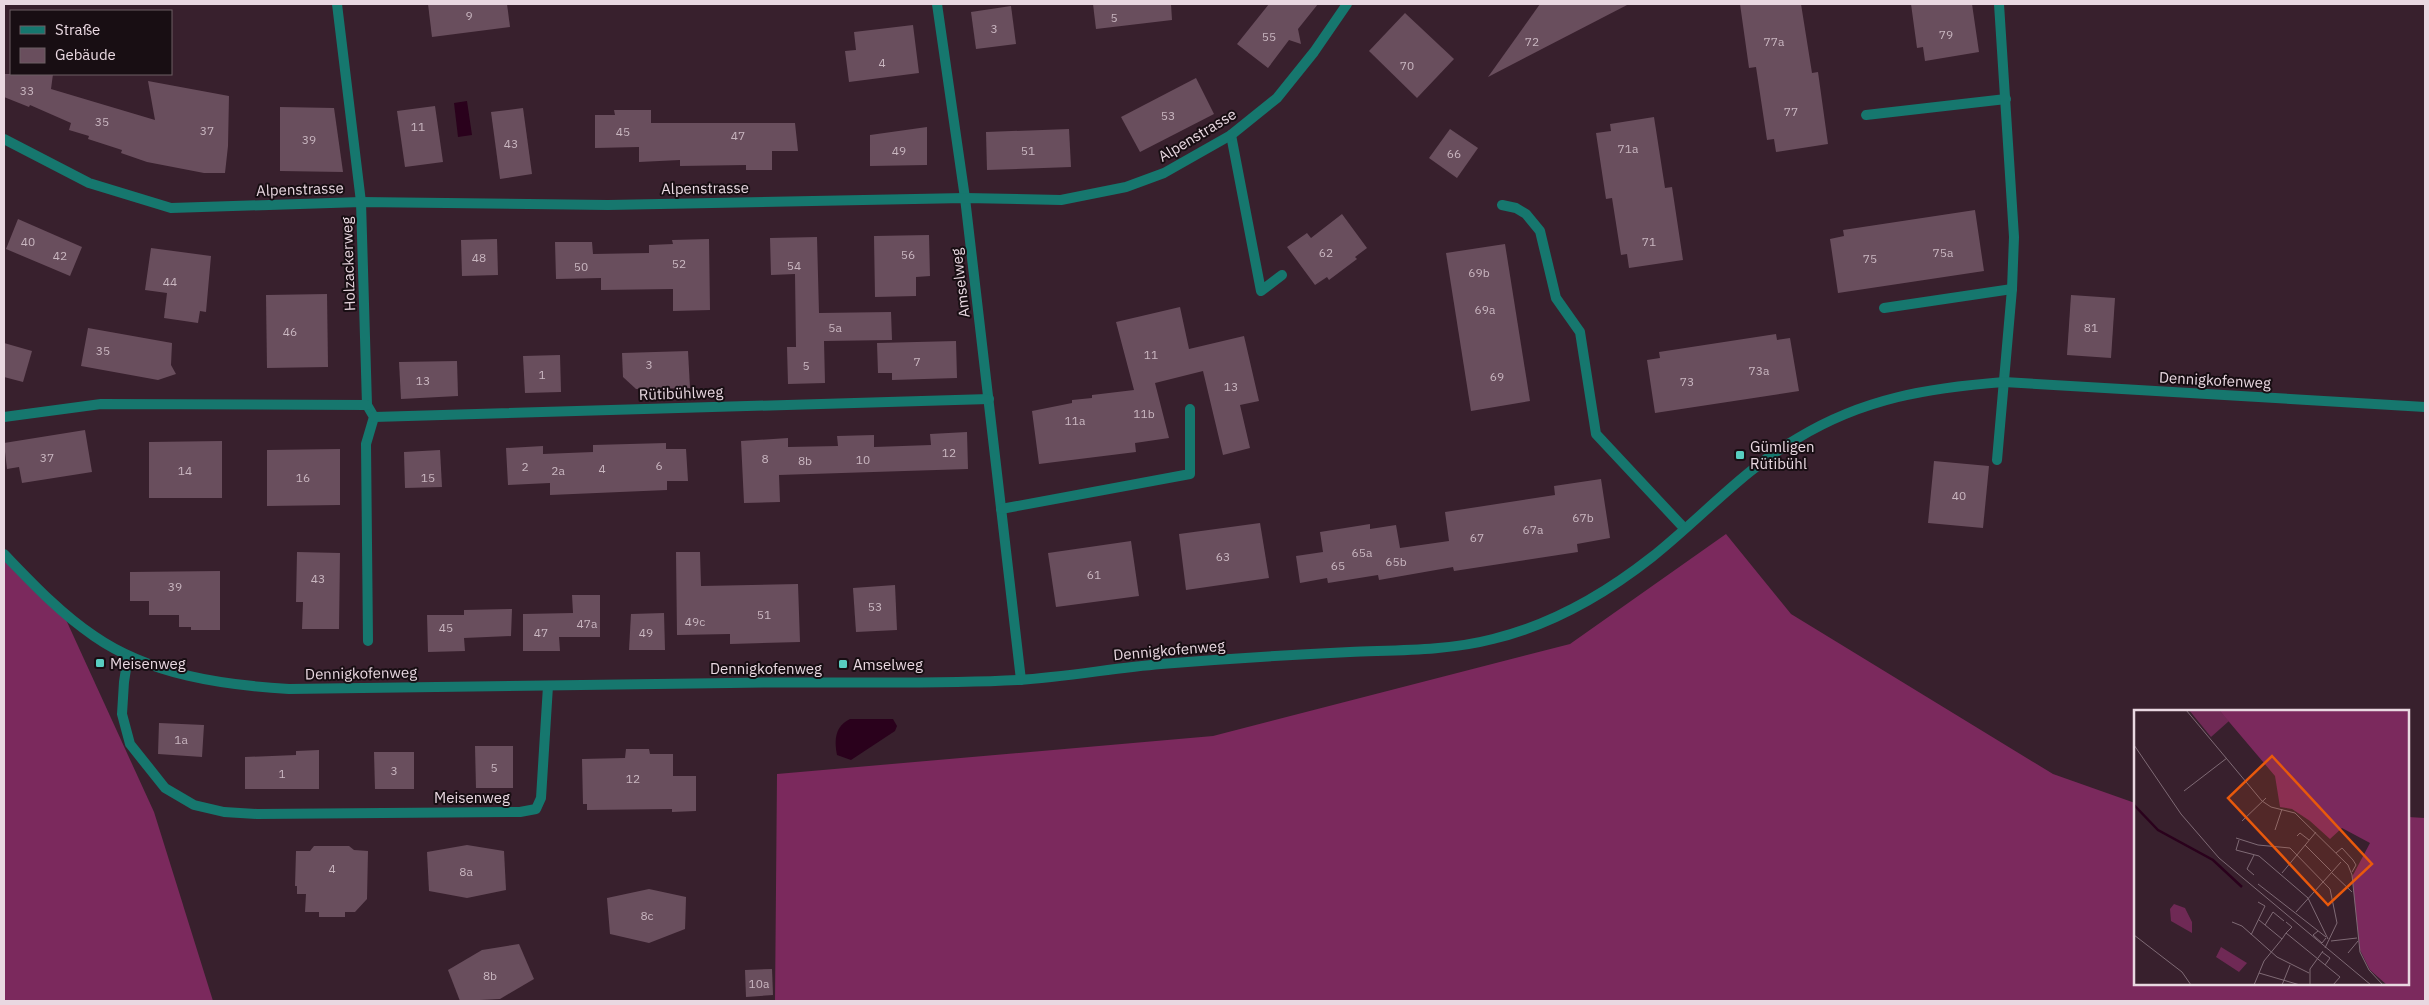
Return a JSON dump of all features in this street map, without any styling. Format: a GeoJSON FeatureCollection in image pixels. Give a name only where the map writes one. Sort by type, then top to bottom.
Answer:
{"type":"FeatureCollection","features":[{"type":"Feature","properties":{"kind":"street","name":"Holzackerweg"},"geometry":{"type":"LineString","coordinates":[[338,4],[361,202],[367,405],[374,417]]}},
{"type":"Feature","properties":{"kind":"street","name":"Amselweg"},"geometry":{"type":"LineString","coordinates":[[938,4],[965,198],[1021,680]]}},
{"type":"Feature","properties":{"kind":"street","name":"Alpenstrasse"},"geometry":{"type":"LineString","coordinates":[[4,139],[89,183],[171,208],[361,202],[608,205],[965,198],[1062,200],[1126,186],[1164,173],[1231,135],[1277,98],[1314,52],[1347,4]]}},
{"type":"Feature","properties":{"kind":"street"},"geometry":{"type":"LineString","coordinates":[[1997,460],[2012,289],[2014,237],[1999,4]]}},
{"type":"Feature","properties":{"kind":"street"},"geometry":{"type":"LineString","coordinates":[[1866,115],[2006,98]]}},
{"type":"Feature","properties":{"kind":"street"},"geometry":{"type":"LineString","coordinates":[[1231,135],[1261,291],[1282,275]]}},
{"type":"Feature","properties":{"kind":"street"},"geometry":{"type":"LineString","coordinates":[[1502,205],[1516,208],[1526,214],[1540,231],[1556,298],[1580,332],[1596,434],[1684,528]]}},
{"type":"Feature","properties":{"kind":"street"},"geometry":{"type":"LineString","coordinates":[[1884,308],[2012,289]]}},
{"type":"Feature","properties":{"kind":"street","name":"Dennigkofenweg"},"geometry":{"type":"LineString","coordinates":[[4,554],[57,606],[93,636],[128,656],[195,676],[257,687],[548,686],[1021,680],[1159,664],[1437,648],[1488,641],[1549,619],[1596,596],[1654,556],[1684,528],[1769,458],[1794,440],[1834,418],[1878,401],[1910,393],[1947,387],[2004,382],[2425,407]]}},
{"type":"Feature","properties":{"kind":"street","name":"Rütibühlweg"},"geometry":{"type":"LineString","coordinates":[[374,417],[989,399]]}},
{"type":"Feature","properties":{"kind":"street"},"geometry":{"type":"LineString","coordinates":[[4,417],[101,404],[367,405]]}},
{"type":"Feature","properties":{"kind":"street"},"geometry":{"type":"LineString","coordinates":[[1001,509],[1190,474],[1190,409]]}},
{"type":"Feature","properties":{"kind":"street"},"geometry":{"type":"LineString","coordinates":[[368,642],[366,444],[374,417]]}},
{"type":"Feature","properties":{"kind":"street","name":"Meisenweg"},"geometry":{"type":"LineString","coordinates":[[128,656],[122,714],[130,744],[165,788],[194,804],[224,812],[248,814],[520,812],[536,809],[541,798],[548,686]]}},
{"type":"Feature","properties":{"kind":"shaded area"},"geometry":{"type":"Polygon","coordinates":[[[467,101],[472,135],[458,137],[454,103],[467,101]]]}},
{"type":"Feature","properties":{"kind":"shaded area"},"geometry":{"type":"Polygon","coordinates":[[[1726,534],[1791,614],[2053,774],[2134,803],[2134,985],[2409,985],[2409,817],[2425,818],[2425,1001],[775,1001],[777,774],[1213,736],[1570,644],[1726,534]]]}},
{"type":"Feature","properties":{"kind":"shaded area"},"geometry":{"type":"Polygon","coordinates":[[[4,554],[62,611],[154,812],[213,1001],[4,1001],[4,554]]]}},
{"type":"Feature","properties":{"kind":"shaded area"},"geometry":{"type":"Polygon","coordinates":[[[850,719],[893,719],[897,726],[895,731],[851,760],[837,755],[836,744],[837,734],[841,725],[850,719]]]}},
{"type":"Feature","properties":{"kind":"building"},"geometry":{"type":"Polygon","coordinates":[[[428,4],[507,4],[510,27],[432,37],[428,4]]]}},
{"type":"Feature","properties":{"kind":"building"},"geometry":{"type":"Polygon","coordinates":[[[1093,4],[1171,4],[1172,20],[1096,29],[1093,4]]]}},
{"type":"Feature","properties":{"kind":"building"},"geometry":{"type":"Polygon","coordinates":[[[1269,4],[1318,4],[1298,29],[1301,44],[1289,40],[1268,68],[1237,44],[1269,4]]]}},
{"type":"Feature","properties":{"kind":"building"},"geometry":{"type":"Polygon","coordinates":[[[1540,4],[1629,4],[1488,77],[1540,4]]]}},
{"type":"Feature","properties":{"kind":"building"},"geometry":{"type":"Polygon","coordinates":[[[1740,4],[1801,4],[1812,73],[1818,72],[1828,144],[1776,152],[1774,139],[1767,140],[1756,67],[1749,68],[1740,4]]]}},
{"type":"Feature","properties":{"kind":"building"},"geometry":{"type":"Polygon","coordinates":[[[1911,4],[1972,4],[1979,52],[1925,61],[1923,47],[1917,48],[1911,4]]]}},
{"type":"Feature","properties":{"kind":"building"},"geometry":{"type":"Polygon","coordinates":[[[1011,6],[1016,44],[976,49],[971,12],[1011,6]]]}},
{"type":"Feature","properties":{"kind":"building"},"geometry":{"type":"Polygon","coordinates":[[[1405,13],[1454,59],[1417,98],[1369,51],[1405,13]]]}},
{"type":"Feature","properties":{"kind":"building"},"geometry":{"type":"Polygon","coordinates":[[[913,25],[919,73],[849,82],[845,51],[856,50],[854,32],[913,25]]]}},
{"type":"Feature","properties":{"kind":"building"},"geometry":{"type":"Polygon","coordinates":[[[4,74],[53,75],[51,89],[155,120],[148,81],[229,96],[228,146],[225,173],[204,173],[147,162],[121,153],[122,150],[88,139],[89,136],[69,130],[71,123],[30,105],[29,107],[4,97],[4,74]]]}},
{"type":"Feature","properties":{"kind":"building"},"geometry":{"type":"Polygon","coordinates":[[[1196,78],[1214,114],[1140,152],[1121,117],[1196,78]]]}},
{"type":"Feature","properties":{"kind":"building"},"geometry":{"type":"Polygon","coordinates":[[[435,106],[443,162],[405,167],[397,111],[435,106]]]}},
{"type":"Feature","properties":{"kind":"building"},"geometry":{"type":"Polygon","coordinates":[[[280,107],[334,108],[343,172],[280,171],[280,107]]]}},
{"type":"Feature","properties":{"kind":"building"},"geometry":{"type":"Polygon","coordinates":[[[523,108],[532,174],[500,179],[491,112],[523,108]]]}},
{"type":"Feature","properties":{"kind":"building"},"geometry":{"type":"Polygon","coordinates":[[[614,110],[651,110],[651,123],[795,123],[798,151],[772,151],[772,170],[746,170],[746,165],[680,166],[680,160],[639,162],[639,147],[595,148],[595,115],[615,115],[614,110]]]}},
{"type":"Feature","properties":{"kind":"building"},"geometry":{"type":"Polygon","coordinates":[[[1654,117],[1665,188],[1672,187],[1683,260],[1629,268],[1627,254],[1621,255],[1612,198],[1606,199],[1596,133],[1611,131],[1610,124],[1654,117]]]}},
{"type":"Feature","properties":{"kind":"building"},"geometry":{"type":"Polygon","coordinates":[[[927,127],[927,165],[870,166],[870,135],[927,127]]]}},
{"type":"Feature","properties":{"kind":"building"},"geometry":{"type":"Polygon","coordinates":[[[1069,129],[1071,167],[987,170],[986,132],[1069,129]]]}},
{"type":"Feature","properties":{"kind":"building"},"geometry":{"type":"Polygon","coordinates":[[[1450,129],[1478,148],[1457,178],[1429,158],[1450,129]]]}},
{"type":"Feature","properties":{"kind":"building"},"geometry":{"type":"Polygon","coordinates":[[[1975,210],[1984,271],[1838,293],[1830,239],[1844,236],[1843,230],[1975,210]]]}},
{"type":"Feature","properties":{"kind":"building"},"geometry":{"type":"Polygon","coordinates":[[[1342,214],[1367,248],[1355,257],[1357,259],[1329,280],[1327,277],[1315,285],[1287,247],[1307,233],[1311,238],[1342,214]]]}},
{"type":"Feature","properties":{"kind":"building"},"geometry":{"type":"Polygon","coordinates":[[[18,219],[82,247],[70,276],[6,249],[18,219]]]}},
{"type":"Feature","properties":{"kind":"building"},"geometry":{"type":"Polygon","coordinates":[[[929,235],[930,276],[916,277],[916,296],[875,297],[874,236],[929,235]]]}},
{"type":"Feature","properties":{"kind":"building"},"geometry":{"type":"Polygon","coordinates":[[[817,237],[819,313],[891,312],[892,340],[824,341],[825,383],[788,384],[787,347],[796,347],[795,274],[771,275],[770,238],[817,237]]]}},
{"type":"Feature","properties":{"kind":"building"},"geometry":{"type":"Polygon","coordinates":[[[497,239],[498,275],[462,276],[461,240],[497,239]]]}},
{"type":"Feature","properties":{"kind":"building"},"geometry":{"type":"Polygon","coordinates":[[[709,239],[710,310],[673,311],[673,289],[601,290],[601,278],[556,279],[555,242],[592,242],[593,254],[649,253],[649,245],[673,244],[672,240],[709,239]]]}},
{"type":"Feature","properties":{"kind":"building"},"geometry":{"type":"Polygon","coordinates":[[[1505,244],[1530,401],[1471,411],[1446,253],[1505,244]]]}},
{"type":"Feature","properties":{"kind":"building"},"geometry":{"type":"Polygon","coordinates":[[[151,248],[211,256],[206,312],[200,311],[198,323],[164,318],[167,293],[145,290],[151,248]]]}},
{"type":"Feature","properties":{"kind":"building"},"geometry":{"type":"Polygon","coordinates":[[[327,294],[328,367],[267,368],[266,295],[327,294]]]}},
{"type":"Feature","properties":{"kind":"building"},"geometry":{"type":"Polygon","coordinates":[[[2071,295],[2115,298],[2111,358],[2067,355],[2071,295]]]}},
{"type":"Feature","properties":{"kind":"building"},"geometry":{"type":"Polygon","coordinates":[[[1180,307],[1189,349],[1244,336],[1259,401],[1240,405],[1250,448],[1223,455],[1203,371],[1155,383],[1169,438],[1135,443],[1136,452],[1039,464],[1032,411],[1072,403],[1072,400],[1092,398],[1092,395],[1134,390],[1116,322],[1180,307]]]}},
{"type":"Feature","properties":{"kind":"building"},"geometry":{"type":"Polygon","coordinates":[[[88,328],[172,343],[171,365],[176,374],[158,380],[81,366],[88,328]]]}},
{"type":"Feature","properties":{"kind":"building"},"geometry":{"type":"Polygon","coordinates":[[[1776,334],[1777,340],[1790,338],[1799,391],[1655,413],[1647,360],[1660,358],[1659,352],[1776,334]]]}},
{"type":"Feature","properties":{"kind":"building"},"geometry":{"type":"Polygon","coordinates":[[[956,341],[957,378],[892,380],[892,373],[878,373],[877,343],[956,341]]]}},
{"type":"Feature","properties":{"kind":"building"},"geometry":{"type":"Polygon","coordinates":[[[4,343],[32,351],[23,382],[4,377],[4,343]]]}},
{"type":"Feature","properties":{"kind":"building"},"geometry":{"type":"Polygon","coordinates":[[[688,351],[690,388],[636,389],[623,377],[622,353],[688,351]]]}},
{"type":"Feature","properties":{"kind":"building"},"geometry":{"type":"Polygon","coordinates":[[[560,355],[561,392],[525,393],[523,356],[560,355]]]}},
{"type":"Feature","properties":{"kind":"building"},"geometry":{"type":"Polygon","coordinates":[[[457,361],[458,396],[401,399],[399,362],[457,361]]]}},
{"type":"Feature","properties":{"kind":"building"},"geometry":{"type":"Polygon","coordinates":[[[85,430],[92,472],[22,483],[19,467],[7,469],[4,443],[85,430]]]}},
{"type":"Feature","properties":{"kind":"building"},"geometry":{"type":"Polygon","coordinates":[[[967,432],[968,469],[779,475],[780,502],[744,503],[741,441],[788,438],[788,447],[838,446],[837,436],[874,435],[874,447],[931,445],[930,434],[967,432]]]}},
{"type":"Feature","properties":{"kind":"building"},"geometry":{"type":"Polygon","coordinates":[[[222,441],[222,498],[149,498],[149,442],[222,441]]]}},
{"type":"Feature","properties":{"kind":"building"},"geometry":{"type":"Polygon","coordinates":[[[666,443],[666,449],[686,449],[688,481],[667,481],[667,490],[550,495],[550,483],[508,485],[506,448],[543,446],[543,454],[593,452],[593,445],[666,443]]]}},
{"type":"Feature","properties":{"kind":"building"},"geometry":{"type":"Polygon","coordinates":[[[340,449],[340,505],[267,506],[267,450],[340,449]]]}},
{"type":"Feature","properties":{"kind":"building"},"geometry":{"type":"Polygon","coordinates":[[[440,450],[442,487],[405,488],[404,452],[440,450]]]}},
{"type":"Feature","properties":{"kind":"building"},"geometry":{"type":"Polygon","coordinates":[[[1934,461],[1989,466],[1983,528],[1928,523],[1934,461]]]}},
{"type":"Feature","properties":{"kind":"building"},"geometry":{"type":"Polygon","coordinates":[[[1601,479],[1610,538],[1577,544],[1578,552],[1454,571],[1453,567],[1379,580],[1378,575],[1328,583],[1327,578],[1300,583],[1296,556],[1323,552],[1320,532],[1370,524],[1370,529],[1396,525],[1400,548],[1449,541],[1445,512],[1555,495],[1554,486],[1601,479]]]}},
{"type":"Feature","properties":{"kind":"building"},"geometry":{"type":"Polygon","coordinates":[[[1260,523],[1269,578],[1186,590],[1179,534],[1260,523]]]}},
{"type":"Feature","properties":{"kind":"building"},"geometry":{"type":"Polygon","coordinates":[[[1131,541],[1139,596],[1056,607],[1048,553],[1131,541]]]}},
{"type":"Feature","properties":{"kind":"building"},"geometry":{"type":"Polygon","coordinates":[[[297,552],[340,553],[339,629],[302,629],[303,602],[296,602],[297,552]]]}},
{"type":"Feature","properties":{"kind":"building"},"geometry":{"type":"Polygon","coordinates":[[[676,552],[700,552],[701,586],[798,584],[800,642],[730,644],[730,634],[677,635],[676,552]]]}},
{"type":"Feature","properties":{"kind":"building"},"geometry":{"type":"Polygon","coordinates":[[[220,571],[220,630],[191,630],[191,627],[179,627],[179,615],[149,615],[149,601],[130,601],[130,572],[220,571]]]}},
{"type":"Feature","properties":{"kind":"building"},"geometry":{"type":"Polygon","coordinates":[[[895,585],[897,630],[856,632],[853,588],[895,585]]]}},
{"type":"Feature","properties":{"kind":"building"},"geometry":{"type":"Polygon","coordinates":[[[572,595],[600,595],[600,637],[559,637],[560,651],[523,651],[523,614],[573,613],[572,595]]]}},
{"type":"Feature","properties":{"kind":"building"},"geometry":{"type":"Polygon","coordinates":[[[512,609],[511,636],[464,638],[465,651],[428,652],[427,615],[464,615],[464,610],[512,609]]]}},
{"type":"Feature","properties":{"kind":"building"},"geometry":{"type":"Polygon","coordinates":[[[664,613],[665,650],[629,650],[631,614],[664,613]]]}},
{"type":"Feature","properties":{"kind":"building"},"geometry":{"type":"Polygon","coordinates":[[[159,723],[204,725],[202,757],[158,754],[159,723]]]}},
{"type":"Feature","properties":{"kind":"building"},"geometry":{"type":"Polygon","coordinates":[[[475,746],[513,746],[513,788],[476,788],[475,746]]]}},
{"type":"Feature","properties":{"kind":"building"},"geometry":{"type":"Polygon","coordinates":[[[626,749],[649,749],[650,754],[673,754],[673,776],[696,776],[696,811],[672,812],[672,809],[587,810],[587,804],[583,804],[582,759],[625,758],[626,749]]]}},
{"type":"Feature","properties":{"kind":"building"},"geometry":{"type":"Polygon","coordinates":[[[319,750],[319,789],[245,789],[245,757],[296,755],[296,751],[319,750]]]}},
{"type":"Feature","properties":{"kind":"building"},"geometry":{"type":"Polygon","coordinates":[[[374,752],[414,752],[414,789],[375,789],[374,752]]]}},
{"type":"Feature","properties":{"kind":"building"},"geometry":{"type":"Polygon","coordinates":[[[467,845],[504,851],[506,890],[467,898],[429,891],[427,852],[467,845]]]}},
{"type":"Feature","properties":{"kind":"building"},"geometry":{"type":"Polygon","coordinates":[[[314,846],[349,846],[354,850],[368,851],[367,899],[355,912],[345,912],[345,917],[319,917],[319,912],[305,912],[306,894],[297,894],[297,886],[295,886],[296,851],[310,851],[314,846]]]}},
{"type":"Feature","properties":{"kind":"building"},"geometry":{"type":"Polygon","coordinates":[[[649,889],[686,897],[685,929],[649,943],[610,934],[607,898],[649,889]]]}},
{"type":"Feature","properties":{"kind":"building"},"geometry":{"type":"Polygon","coordinates":[[[519,944],[534,979],[500,999],[460,1001],[448,970],[482,950],[519,944]]]}},
{"type":"Feature","properties":{"kind":"building"},"geometry":{"type":"Polygon","coordinates":[[[772,969],[773,995],[746,997],[745,970],[772,969]]]}},
{"type":"Feature","properties":{"kind":"place","name":"Gümligen Rütibühl"},"geometry":{"type":"Point","coordinates":[1740,455]}},
{"type":"Feature","properties":{"kind":"place","name":"Meisenweg"},"geometry":{"type":"Point","coordinates":[100,663]}},
{"type":"Feature","properties":{"kind":"place","name":"Amselweg"},"geometry":{"type":"Point","coordinates":[843,664]}}]}
